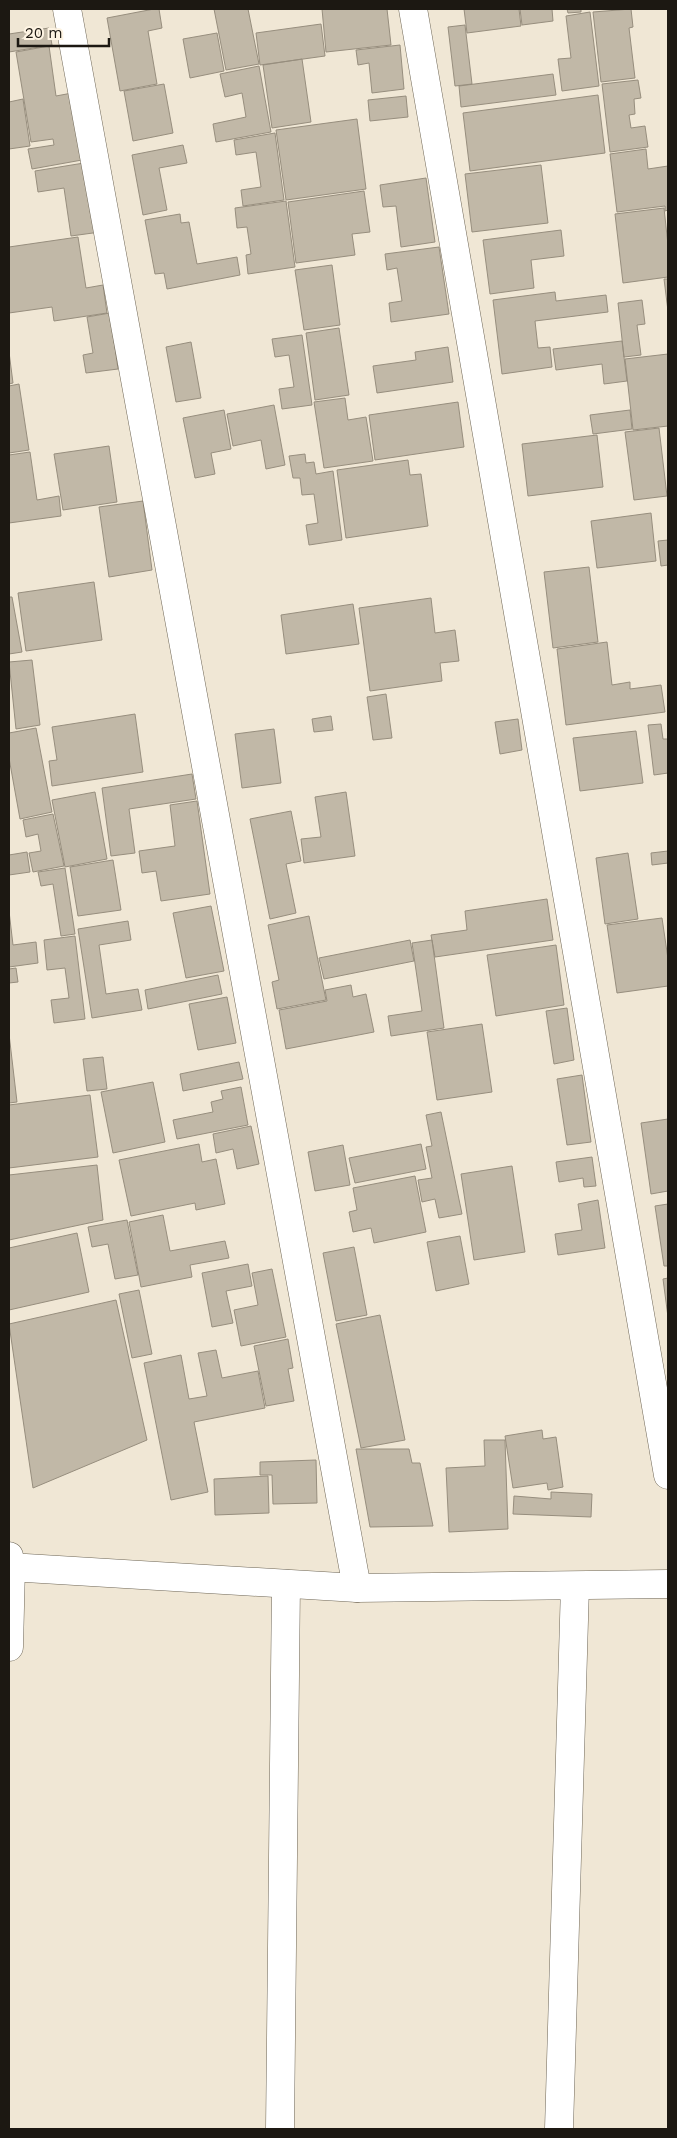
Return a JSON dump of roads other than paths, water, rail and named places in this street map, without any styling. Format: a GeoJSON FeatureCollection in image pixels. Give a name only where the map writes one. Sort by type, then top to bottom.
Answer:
{"type":"FeatureCollection","features":[{"type":"Feature","properties":{"kind":"street"},"geometry":{"type":"LineString","coordinates":[[68,9],[357,1588]]}},
{"type":"Feature","properties":{"kind":"street"},"geometry":{"type":"LineString","coordinates":[[413,9],[668,1475]]}},
{"type":"Feature","properties":{"kind":"street"},"geometry":{"type":"LineString","coordinates":[[9,1647],[9,1563],[357,1588],[668,1584]]}},
{"type":"Feature","properties":{"kind":"street"},"geometry":{"type":"LineString","coordinates":[[280,2129],[286,1584]]}},
{"type":"Feature","properties":{"kind":"street"},"geometry":{"type":"LineString","coordinates":[[560,2129],[576,1586]]}}]}
